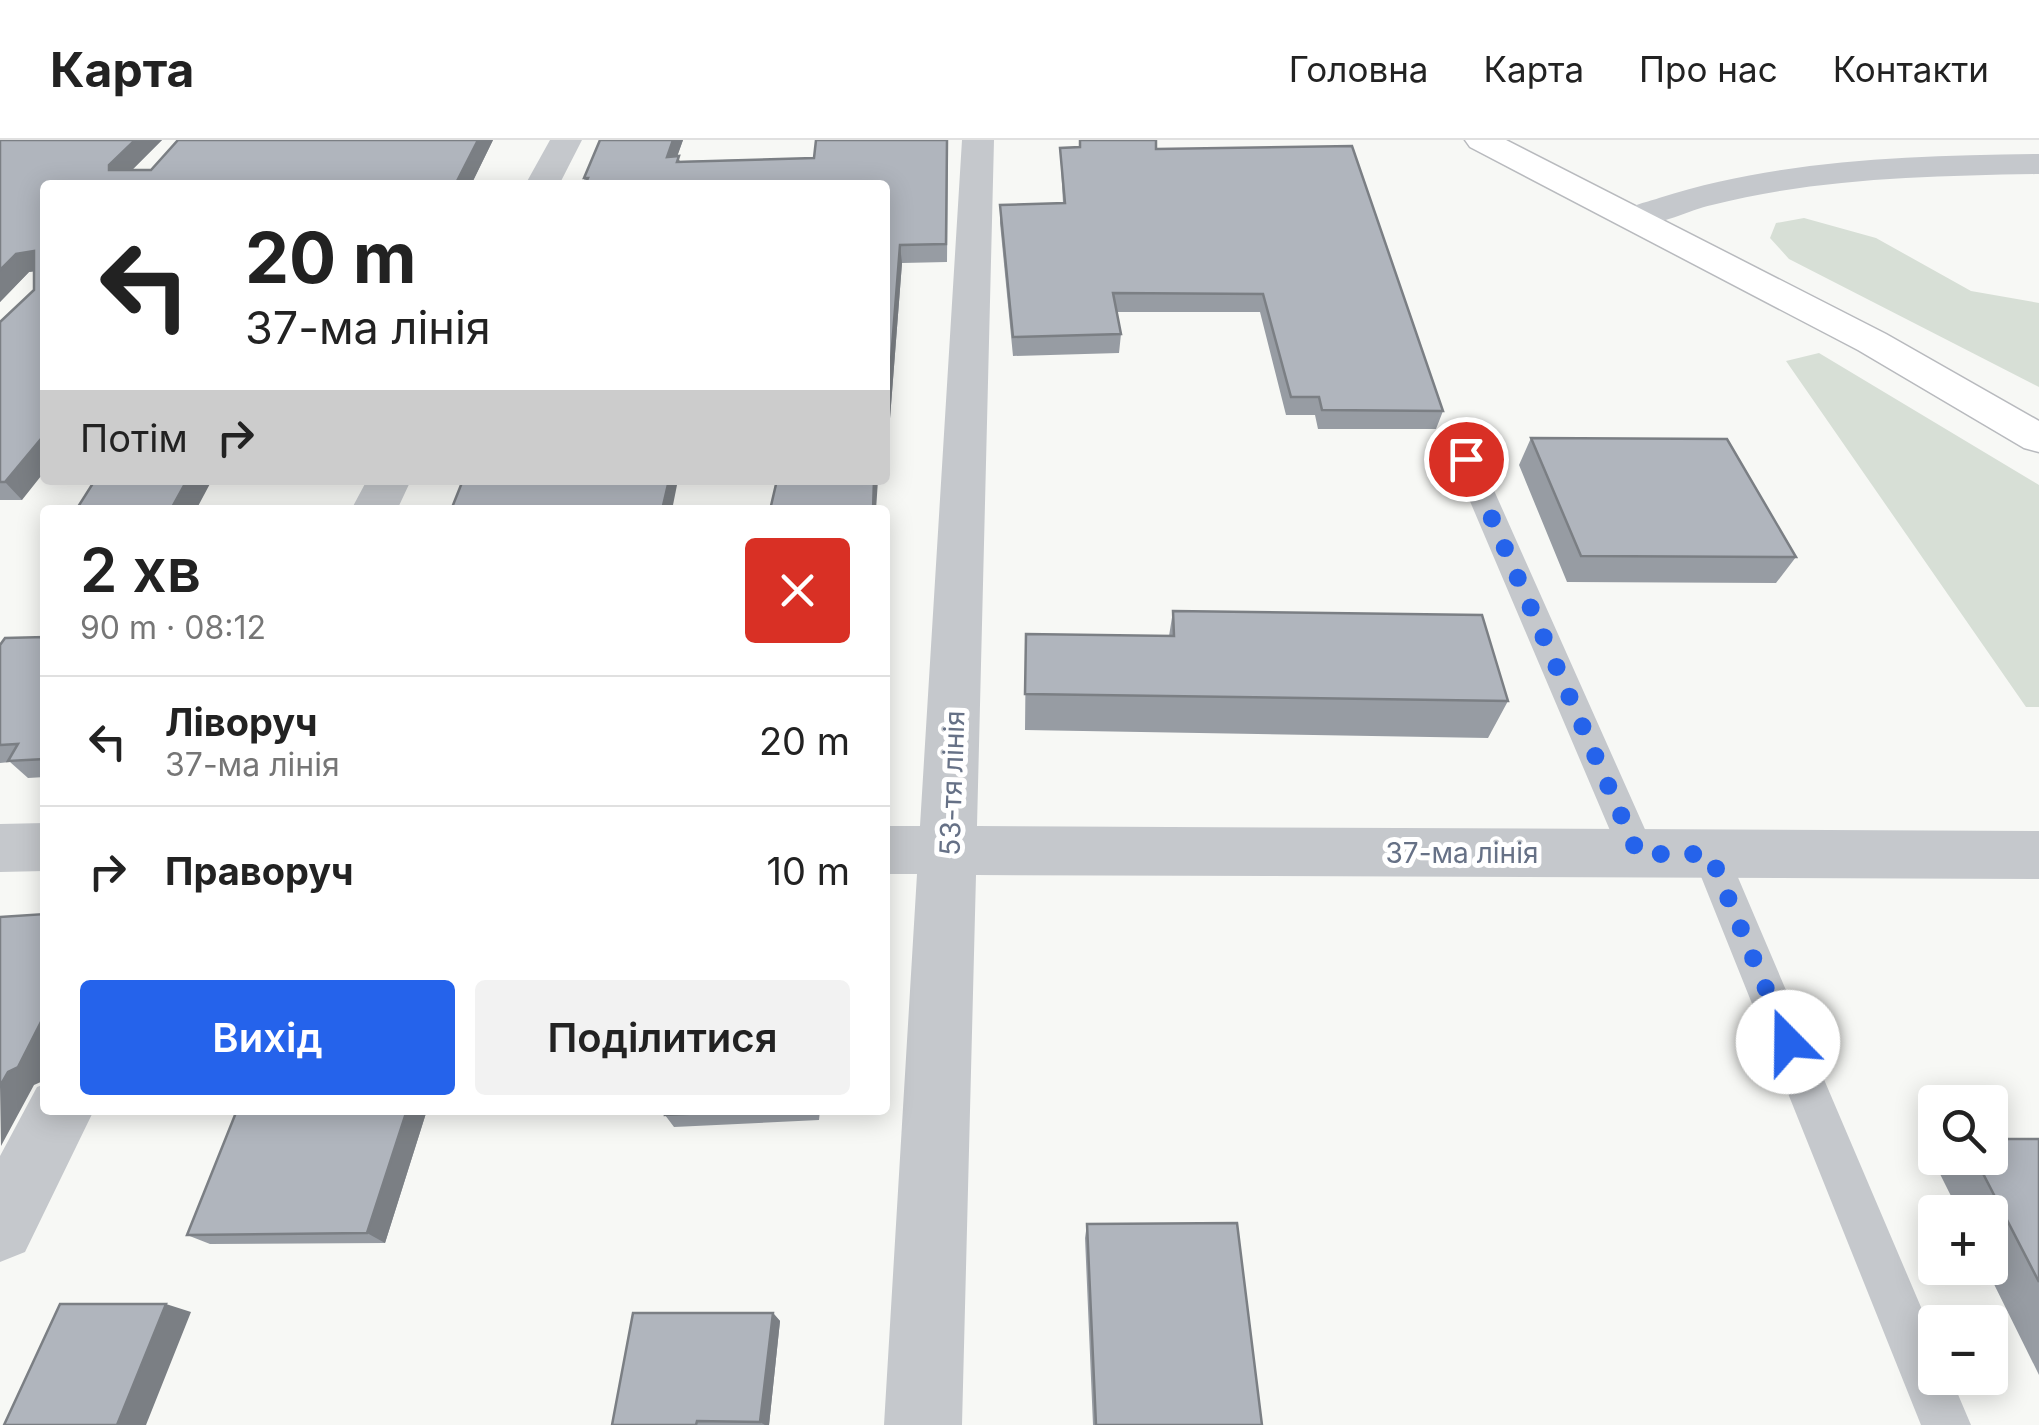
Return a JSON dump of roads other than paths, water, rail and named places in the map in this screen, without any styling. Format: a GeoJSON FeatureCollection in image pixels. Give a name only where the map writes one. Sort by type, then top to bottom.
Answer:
{"type":"FeatureCollection","features":[{"type":"Feature","properties":{"kind":"highway"},"geometry":{"type":"LineString","coordinates":[[1481,140],[1872,342],[2039,439]]}},
{"type":"Feature","properties":{"kind":"street"},"geometry":{"type":"LineString","coordinates":[[545,180],[566,140]]}},
{"type":"Feature","properties":{"kind":"street","name":"53-тя лінія"},"geometry":{"type":"LineString","coordinates":[[923,1425],[978,140]]}},
{"type":"Feature","properties":{"kind":"street"},"geometry":{"type":"LineString","coordinates":[[1636,217],[1678,201],[1775,182],[1876,171],[2039,164]]}},
{"type":"Feature","properties":{"kind":"street"},"geometry":{"type":"LineString","coordinates":[[0,848],[40,847]]}},
{"type":"Feature","properties":{"kind":"street","name":"37-ма лінія"},"geometry":{"type":"LineString","coordinates":[[890,850],[2039,855]]}},
{"type":"Feature","properties":{"kind":"street"},"geometry":{"type":"LineString","coordinates":[[0,1228],[58,1115]]}},
{"type":"Feature","properties":{"kind":"lane"},"geometry":{"type":"LineString","coordinates":[[1466,459],[1638,854]]}},
{"type":"Feature","properties":{"kind":"lane"},"geometry":{"type":"LineString","coordinates":[[1710,854],[1946,1425]]}}]}
